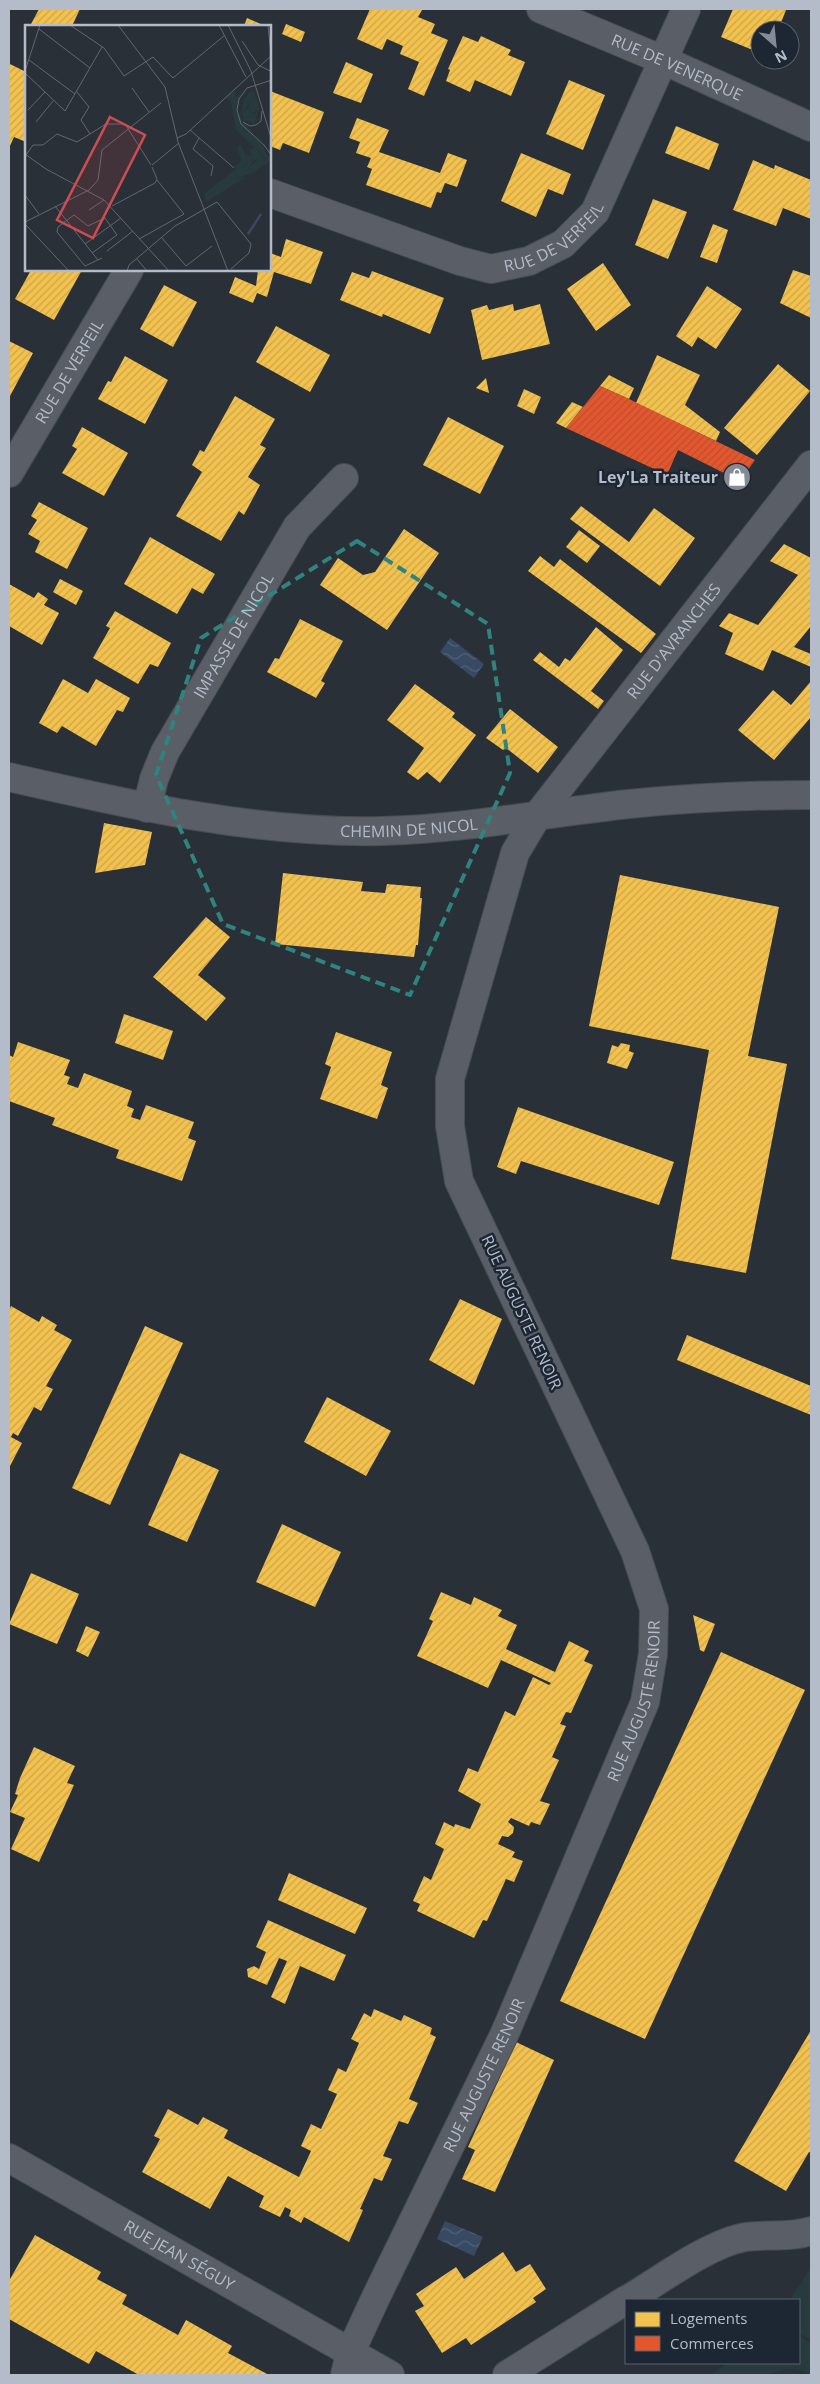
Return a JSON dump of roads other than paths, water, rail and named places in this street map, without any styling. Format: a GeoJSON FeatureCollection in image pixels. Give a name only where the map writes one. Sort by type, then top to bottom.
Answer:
{"type":"FeatureCollection","features":[{"type":"Feature","properties":{"kind":"street","name":"RUE DE VENERQUE"},"geometry":{"type":"LineString","coordinates":[[542,9],[663,60],[811,127]]}},
{"type":"Feature","properties":{"kind":"street","name":"RUE DE VERFEIL"},"geometry":{"type":"LineString","coordinates":[[271,193],[460,261],[491,269],[529,261],[563,244],[595,212],[686,9]]}},
{"type":"Feature","properties":{"kind":"street","name":"RUE DE VERFEIL"},"geometry":{"type":"LineString","coordinates":[[9,473],[128,271]]}},
{"type":"Feature","properties":{"kind":"street","name":"RUE D'AVRANCHES"},"geometry":{"type":"LineString","coordinates":[[536,816],[811,465]]}},
{"type":"Feature","properties":{"kind":"street","name":"IMPASSE DE NICOL"},"geometry":{"type":"LineString","coordinates":[[147,808],[154,779],[165,752],[297,527],[344,478]]}},
{"type":"Feature","properties":{"kind":"street","name":"CHEMIN DE NICOL"},"geometry":{"type":"LineString","coordinates":[[9,777],[147,808],[306,830],[381,831],[460,827],[655,802],[766,795],[811,795]]}},
{"type":"Feature","properties":{"kind":"street","name":"RUE AUGUSTE RENOIR"},"geometry":{"type":"LineString","coordinates":[[348,2364],[505,2033],[645,1702],[654,1654],[654,1609],[634,1551],[459,1181],[450,1126],[450,1079],[470,1005],[515,853],[536,816]]}},
{"type":"Feature","properties":{"kind":"street","name":"RUE JEAN SÉGUY"},"geometry":{"type":"LineString","coordinates":[[9,2158],[348,2364],[390,2375]]}},
{"type":"Feature","properties":{"kind":"street"},"geometry":{"type":"LineString","coordinates":[[628,2299],[718,2246],[746,2238],[778,2237],[811,2231]]}},
{"type":"Feature","properties":{"kind":"street"},"geometry":{"type":"LineString","coordinates":[[507,2375],[625,2301]]}},
{"type":"Feature","properties":{"kind":"water"},"geometry":{"type":"Polygon","coordinates":[[[450,638],[484,664],[474,678],[440,652],[450,638]]]}},
{"type":"Feature","properties":{"kind":"water"},"geometry":{"type":"Polygon","coordinates":[[[445,2221],[483,2237],[474,2256],[437,2239],[445,2221]]]}},
{"type":"Feature","properties":{"kind":"place","name":"Ley'La Traiteur"},"geometry":{"type":"Point","coordinates":[737,477]}}]}
